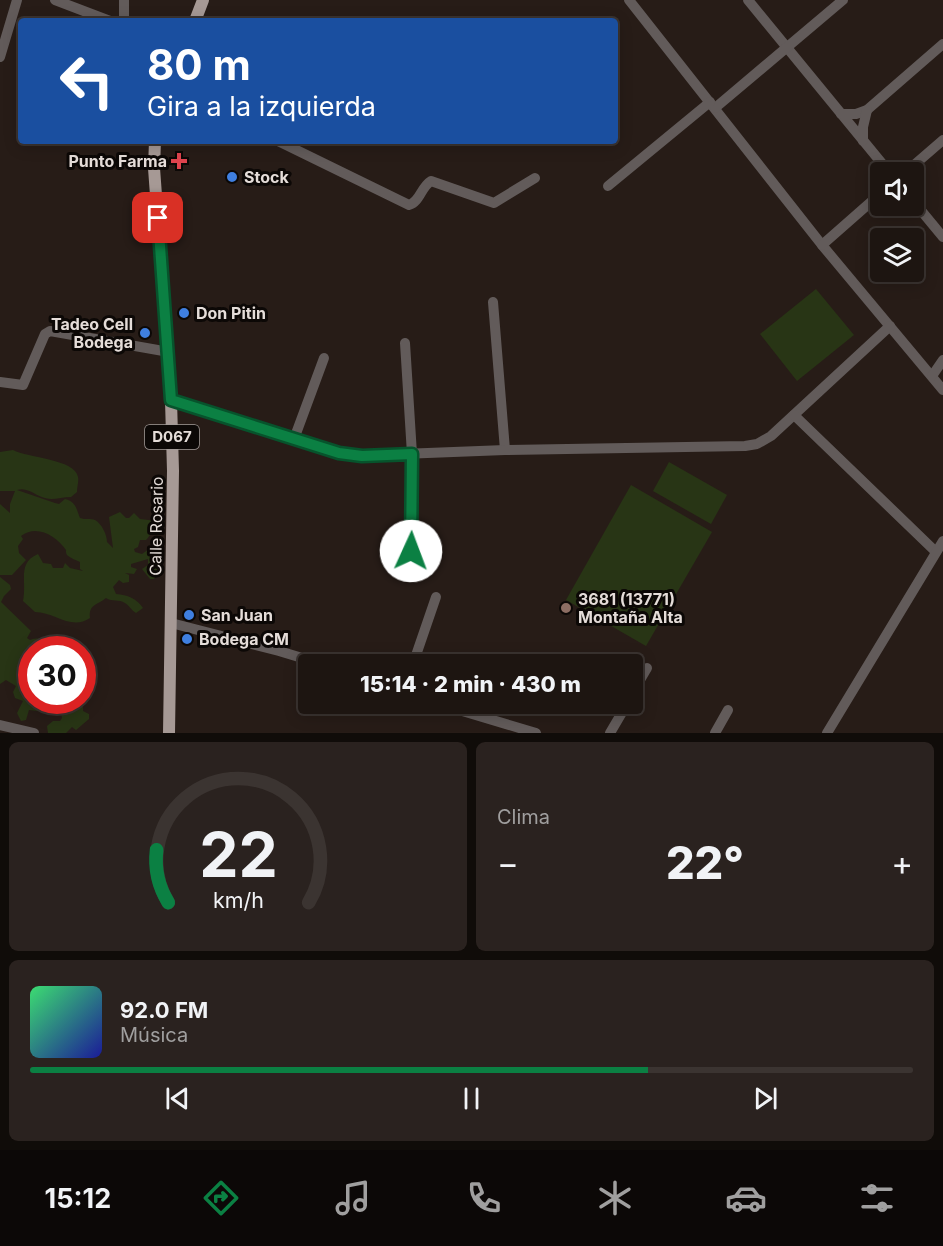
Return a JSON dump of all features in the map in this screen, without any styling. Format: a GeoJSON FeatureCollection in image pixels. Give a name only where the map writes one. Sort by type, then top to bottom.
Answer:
{"type":"FeatureCollection","features":[{"type":"Feature","properties":{"kind":"main road"},"geometry":{"type":"LineString","coordinates":[[196,18],[203,0]]}},
{"type":"Feature","properties":{"kind":"main road","name":"Calle Rosario"},"geometry":{"type":"LineString","coordinates":[[156,144],[154,168],[169,352],[173,471],[169,733]]}},
{"type":"Feature","properties":{"kind":"street"},"geometry":{"type":"LineString","coordinates":[[0,57],[17,0]]}},
{"type":"Feature","properties":{"kind":"street"},"geometry":{"type":"LineString","coordinates":[[55,0],[102,18]]}},
{"type":"Feature","properties":{"kind":"street"},"geometry":{"type":"LineString","coordinates":[[124,0],[124,18]]}},
{"type":"Feature","properties":{"kind":"street"},"geometry":{"type":"LineString","coordinates":[[629,0],[822,245],[943,390]]}},
{"type":"Feature","properties":{"kind":"street"},"geometry":{"type":"LineString","coordinates":[[748,0],[881,162]]}},
{"type":"Feature","properties":{"kind":"street"},"geometry":{"type":"LineString","coordinates":[[608,186],[843,0]]}},
{"type":"Feature","properties":{"kind":"street"},"geometry":{"type":"LineString","coordinates":[[841,114],[856,114],[867,110],[943,44]]}},
{"type":"Feature","properties":{"kind":"street"},"geometry":{"type":"LineString","coordinates":[[863,141],[867,110]]}},
{"type":"Feature","properties":{"kind":"street"},"geometry":{"type":"LineString","coordinates":[[918,162],[943,140]]}},
{"type":"Feature","properties":{"kind":"street"},"geometry":{"type":"LineString","coordinates":[[284,144],[409,205],[415,202],[430,181],[494,203],[535,178]]}},
{"type":"Feature","properties":{"kind":"street"},"geometry":{"type":"LineString","coordinates":[[822,245],[870,203]]}},
{"type":"Feature","properties":{"kind":"street"},"geometry":{"type":"LineString","coordinates":[[924,214],[943,237]]}},
{"type":"Feature","properties":{"kind":"street"},"geometry":{"type":"LineString","coordinates":[[493,302],[505,450]]}},
{"type":"Feature","properties":{"kind":"street"},"geometry":{"type":"LineString","coordinates":[[171,400],[350,456],[505,450],[745,446],[763,441],[890,326]]}},
{"type":"Feature","properties":{"kind":"street"},"geometry":{"type":"LineString","coordinates":[[0,382],[21,387],[25,383],[45,334],[50,331],[169,352]]}},
{"type":"Feature","properties":{"kind":"street"},"geometry":{"type":"LineString","coordinates":[[405,343],[412,454],[411,551]]}},
{"type":"Feature","properties":{"kind":"street"},"geometry":{"type":"LineString","coordinates":[[294,439],[324,358]]}},
{"type":"Feature","properties":{"kind":"street"},"geometry":{"type":"LineString","coordinates":[[932,376],[943,360]]}},
{"type":"Feature","properties":{"kind":"street"},"geometry":{"type":"LineString","coordinates":[[794,414],[936,552]]}},
{"type":"Feature","properties":{"kind":"street"},"geometry":{"type":"LineString","coordinates":[[826,733],[943,541]]}},
{"type":"Feature","properties":{"kind":"street"},"geometry":{"type":"LineString","coordinates":[[416,654],[436,597]]}},
{"type":"Feature","properties":{"kind":"street"},"geometry":{"type":"LineString","coordinates":[[171,623],[298,657]]}},
{"type":"Feature","properties":{"kind":"street"},"geometry":{"type":"LineString","coordinates":[[643,675],[647,668]]}},
{"type":"Feature","properties":{"kind":"street"},"geometry":{"type":"LineString","coordinates":[[715,733],[728,710]]}},
{"type":"Feature","properties":{"kind":"street"},"geometry":{"type":"LineString","coordinates":[[473,714],[537,733]]}},
{"type":"Feature","properties":{"kind":"street"},"geometry":{"type":"LineString","coordinates":[[610,733],[621,714]]}},
{"type":"Feature","properties":{"kind":"street"},"geometry":{"type":"LineString","coordinates":[[0,725],[34,733]]}},
{"type":"Feature","properties":{"kind":"green space"},"geometry":{"type":"Polygon","coordinates":[[[816,289],[854,335],[797,381],[760,334],[816,289]]]}},
{"type":"Feature","properties":{"kind":"green space"},"geometry":{"type":"Polygon","coordinates":[[[13,450],[69,466],[75,471],[78,479],[77,492],[71,497],[53,499],[26,490],[17,490],[59,504],[65,499],[71,502],[80,518],[93,519],[100,524],[107,542],[113,548],[109,517],[120,512],[129,518],[134,513],[140,519],[157,521],[157,528],[146,540],[140,540],[138,547],[134,549],[135,552],[142,554],[149,549],[158,553],[162,566],[154,579],[150,579],[142,569],[148,565],[148,559],[131,564],[131,567],[137,569],[134,574],[125,573],[129,575],[129,582],[123,583],[119,580],[113,587],[116,594],[131,598],[143,608],[136,613],[123,602],[106,598],[90,610],[90,618],[76,623],[35,612],[23,601],[25,567],[31,558],[38,554],[43,563],[51,564],[53,568],[63,568],[65,563],[70,568],[83,571],[80,569],[80,562],[67,555],[66,550],[57,540],[40,531],[21,536],[23,539],[18,546],[19,553],[26,560],[12,575],[0,575],[0,504],[10,513],[10,504],[15,491],[0,491],[0,452],[13,450]]]}},
{"type":"Feature","properties":{"kind":"green space"},"geometry":{"type":"Polygon","coordinates":[[[669,462],[727,495],[711,524],[653,491],[669,462]]]}},
{"type":"Feature","properties":{"kind":"green space"},"geometry":{"type":"Polygon","coordinates":[[[631,485],[712,532],[646,646],[566,600],[631,485]]]}},
{"type":"Feature","properties":{"kind":"green space"},"geometry":{"type":"Polygon","coordinates":[[[0,577],[10,585],[11,589],[1,602],[31,631],[28,636],[18,636],[18,699],[15,698],[13,692],[16,686],[6,680],[0,684],[0,577]]]}},
{"type":"Feature","properties":{"kind":"green space"},"geometry":{"type":"Polygon","coordinates":[[[18,711],[18,714],[28,714],[26,720],[21,721],[17,713],[18,711]]]}},
{"type":"Feature","properties":{"kind":"green space"},"geometry":{"type":"Polygon","coordinates":[[[61,714],[89,714],[89,719],[76,730],[72,727],[66,733],[48,733],[47,726],[62,718],[61,714]]]}},
{"type":"Feature","properties":{"kind":"place","name":"Punto Farma"},"geometry":{"type":"Point","coordinates":[179,161]}},
{"type":"Feature","properties":{"kind":"place","name":"Stock"},"geometry":{"type":"Point","coordinates":[232,177]}},
{"type":"Feature","properties":{"kind":"place","name":"Don Pitin"},"geometry":{"type":"Point","coordinates":[184,313]}},
{"type":"Feature","properties":{"kind":"place","name":"Tadeo Cell Bodega"},"geometry":{"type":"Point","coordinates":[145,333]}},
{"type":"Feature","properties":{"kind":"place","name":"3681 (13771) Montaña Alta"},"geometry":{"type":"Point","coordinates":[566,608]}},
{"type":"Feature","properties":{"kind":"place","name":"San Juan"},"geometry":{"type":"Point","coordinates":[189,615]}},
{"type":"Feature","properties":{"kind":"place","name":"Bodega CM"},"geometry":{"type":"Point","coordinates":[187,639]}},
{"type":"Feature","properties":{"kind":"route"},"geometry":{"type":"LineString","coordinates":[[158,218],[171,400],[350,456],[412,454],[411,551]]}}]}
